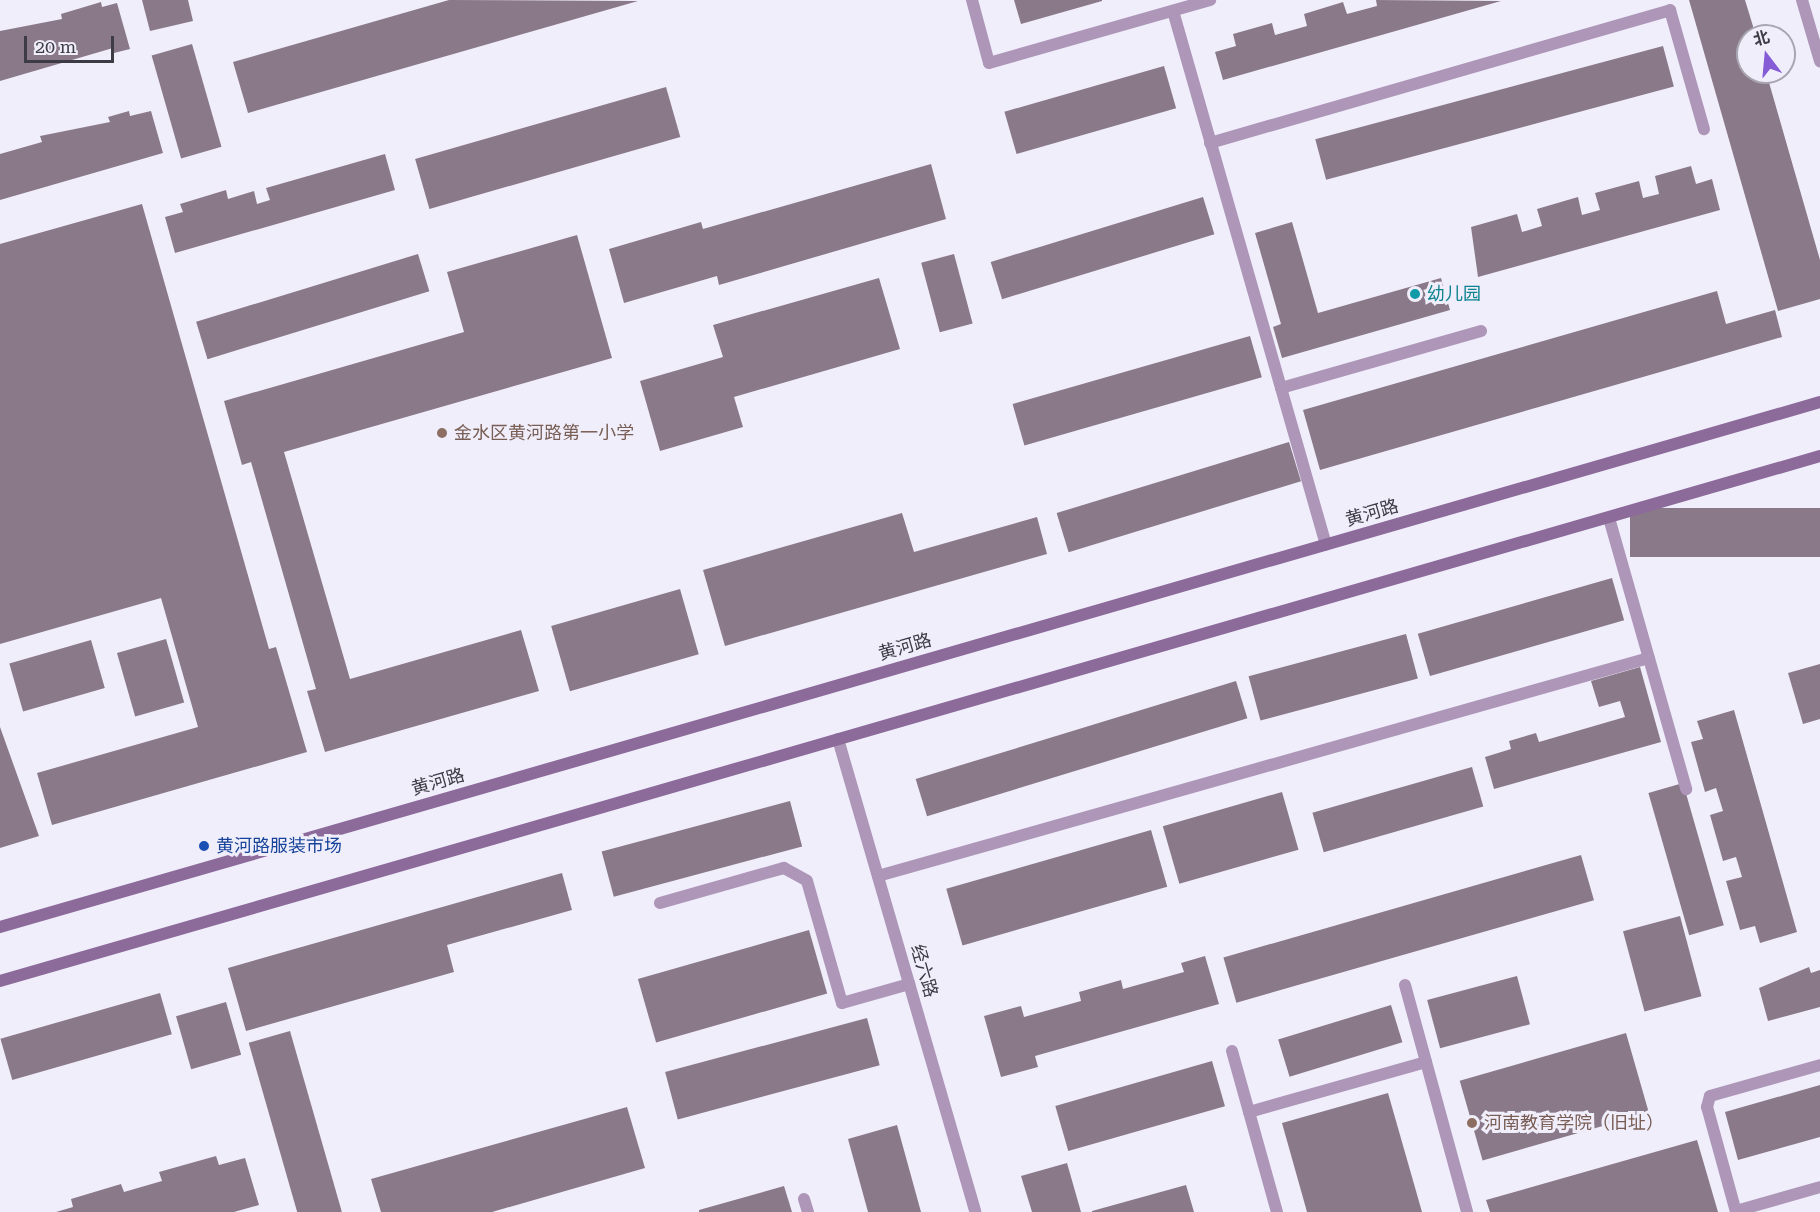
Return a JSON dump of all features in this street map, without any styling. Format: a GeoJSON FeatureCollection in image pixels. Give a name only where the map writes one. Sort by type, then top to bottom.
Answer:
{"type":"FeatureCollection","features":[{"type":"Feature","properties":{"kind":"main road","name":"黄河路"},"geometry":{"type":"LineString","coordinates":[[0,927],[1820,402]]}},
{"type":"Feature","properties":{"kind":"main road"},"geometry":{"type":"LineString","coordinates":[[0,981],[1820,456]]}},
{"type":"Feature","properties":{"kind":"street"},"geometry":{"type":"LineString","coordinates":[[972,0],[989,63],[1210,0]]}},
{"type":"Feature","properties":{"kind":"street"},"geometry":{"type":"LineString","coordinates":[[1802,0],[1820,62]]}},
{"type":"Feature","properties":{"kind":"street"},"geometry":{"type":"LineString","coordinates":[[1210,142],[1670,10],[1704,129]]}},
{"type":"Feature","properties":{"kind":"street"},"geometry":{"type":"LineString","coordinates":[[1173,11],[1326,544]]}},
{"type":"Feature","properties":{"kind":"street"},"geometry":{"type":"LineString","coordinates":[[1281,388],[1481,331]]}},
{"type":"Feature","properties":{"kind":"street"},"geometry":{"type":"LineString","coordinates":[[1609,518],[1686,789]]}},
{"type":"Feature","properties":{"kind":"street"},"geometry":{"type":"LineString","coordinates":[[878,876],[1649,657]]}},
{"type":"Feature","properties":{"kind":"street","name":"经六路"},"geometry":{"type":"LineString","coordinates":[[838,739],[975,1212]]}},
{"type":"Feature","properties":{"kind":"street"},"geometry":{"type":"LineString","coordinates":[[660,903],[784,868],[807,881],[842,1003],[909,984]]}},
{"type":"Feature","properties":{"kind":"street"},"geometry":{"type":"LineString","coordinates":[[1405,985],[1467,1212]]}},
{"type":"Feature","properties":{"kind":"street"},"geometry":{"type":"LineString","coordinates":[[1232,1051],[1277,1212]]}},
{"type":"Feature","properties":{"kind":"street"},"geometry":{"type":"LineString","coordinates":[[1249,1112],[1426,1062]]}},
{"type":"Feature","properties":{"kind":"street"},"geometry":{"type":"LineString","coordinates":[[1820,1065],[1710,1096],[1707,1107],[1736,1211],[1820,1187]]}},
{"type":"Feature","properties":{"kind":"street"},"geometry":{"type":"LineString","coordinates":[[804,1199],[808,1212]]}},
{"type":"Feature","properties":{"kind":"building"},"geometry":{"type":"Polygon","coordinates":[[[142,0],[188,0],[193,21],[150,31],[142,0]]]}},
{"type":"Feature","properties":{"kind":"building"},"geometry":{"type":"Polygon","coordinates":[[[449,0],[638,1],[248,113],[233,62],[449,0]]]}},
{"type":"Feature","properties":{"kind":"building"},"geometry":{"type":"Polygon","coordinates":[[[1014,0],[1102,0],[1102,1],[1021,24],[1014,0]]]}},
{"type":"Feature","properties":{"kind":"building"},"geometry":{"type":"Polygon","coordinates":[[[1376,0],[1501,1],[1223,80],[1215,52],[1236,46],[1233,34],[1272,23],[1275,35],[1307,26],[1304,14],[1343,2],[1347,14],[1377,6],[1376,0]]]}},
{"type":"Feature","properties":{"kind":"building"},"geometry":{"type":"Polygon","coordinates":[[[1689,0],[1745,0],[1752,24],[1736,24],[1736,84],[1769,84],[1820,260],[1820,299],[1778,311],[1689,0]]]}},
{"type":"Feature","properties":{"kind":"building"},"geometry":{"type":"Polygon","coordinates":[[[101,2],[102,7],[117,3],[130,49],[114,53],[113,48],[0,81],[0,31],[62,19],[61,14],[101,2]]]}},
{"type":"Feature","properties":{"kind":"building"},"geometry":{"type":"Polygon","coordinates":[[[192,44],[221,147],[181,158],[152,56],[192,44]]]}},
{"type":"Feature","properties":{"kind":"building"},"geometry":{"type":"Polygon","coordinates":[[[1663,46],[1674,87],[1326,180],[1315,139],[1663,46]]]}},
{"type":"Feature","properties":{"kind":"building"},"geometry":{"type":"Polygon","coordinates":[[[1164,66],[1176,108],[1017,154],[1004,112],[1164,66]]]}},
{"type":"Feature","properties":{"kind":"building"},"geometry":{"type":"Polygon","coordinates":[[[666,87],[680,137],[429,209],[415,159],[666,87]]]}},
{"type":"Feature","properties":{"kind":"building"},"geometry":{"type":"Polygon","coordinates":[[[129,111],[130,116],[151,111],[163,153],[0,200],[0,154],[42,142],[40,136],[110,122],[108,117],[129,111]]]}},
{"type":"Feature","properties":{"kind":"building"},"geometry":{"type":"Polygon","coordinates":[[[385,154],[395,190],[175,253],[165,217],[183,212],[180,204],[226,190],[228,199],[254,191],[257,204],[270,200],[266,188],[385,154]]]}},
{"type":"Feature","properties":{"kind":"building"},"geometry":{"type":"Polygon","coordinates":[[[931,164],[946,219],[719,285],[717,276],[624,303],[609,249],[701,222],[703,229],[931,164]]]}},
{"type":"Feature","properties":{"kind":"building"},"geometry":{"type":"Polygon","coordinates":[[[1691,166],[1696,184],[1712,179],[1720,210],[1478,277],[1471,227],[1517,214],[1522,232],[1542,226],[1537,209],[1578,197],[1582,215],[1600,210],[1595,193],[1639,181],[1643,198],[1659,194],[1655,176],[1691,166]]]}},
{"type":"Feature","properties":{"kind":"building"},"geometry":{"type":"Polygon","coordinates":[[[1203,197],[1214,234],[1002,299],[991,262],[1203,197]]]}},
{"type":"Feature","properties":{"kind":"building"},"geometry":{"type":"Polygon","coordinates":[[[142,204],[269,649],[276,647],[307,752],[52,825],[37,773],[198,727],[161,598],[0,644],[0,244],[142,204]]]}},
{"type":"Feature","properties":{"kind":"building","name":"幼儿园"},"geometry":{"type":"Polygon","coordinates":[[[1292,222],[1318,313],[1441,278],[1450,310],[1282,358],[1273,327],[1281,324],[1255,233],[1292,222]]]}},
{"type":"Feature","properties":{"kind":"building"},"geometry":{"type":"Polygon","coordinates":[[[577,235],[612,358],[284,452],[350,679],[521,630],[539,691],[325,752],[307,691],[316,689],[251,462],[242,465],[224,401],[464,332],[447,272],[577,235]]]}},
{"type":"Feature","properties":{"kind":"building"},"geometry":{"type":"Polygon","coordinates":[[[418,254],[429,291],[208,359],[196,322],[418,254]]]}},
{"type":"Feature","properties":{"kind":"building"},"geometry":{"type":"Polygon","coordinates":[[[954,254],[973,324],[940,332],[921,263],[954,254]]]}},
{"type":"Feature","properties":{"kind":"building"},"geometry":{"type":"Polygon","coordinates":[[[879,278],[900,349],[734,397],[743,427],[660,451],[640,381],[723,357],[713,325],[879,278]]]}},
{"type":"Feature","properties":{"kind":"building"},"geometry":{"type":"Polygon","coordinates":[[[1717,291],[1726,324],[1775,310],[1782,337],[1320,470],[1303,410],[1717,291]]]}},
{"type":"Feature","properties":{"kind":"building"},"geometry":{"type":"Polygon","coordinates":[[[1250,336],[1262,377],[1024,445],[1013,404],[1250,336]]]}},
{"type":"Feature","properties":{"kind":"building"},"geometry":{"type":"Polygon","coordinates":[[[1289,442],[1301,481],[1069,552],[1057,513],[1289,442]]]}},
{"type":"Feature","properties":{"kind":"building"},"geometry":{"type":"Polygon","coordinates":[[[1630,508],[1820,508],[1820,557],[1630,557],[1630,508]]]}},
{"type":"Feature","properties":{"kind":"building"},"geometry":{"type":"Polygon","coordinates":[[[902,513],[914,552],[1037,517],[1047,554],[725,646],[703,570],[902,513]]]}},
{"type":"Feature","properties":{"kind":"building"},"geometry":{"type":"Polygon","coordinates":[[[1612,578],[1624,620],[1430,676],[1418,634],[1612,578]]]}},
{"type":"Feature","properties":{"kind":"building"},"geometry":{"type":"Polygon","coordinates":[[[680,589],[699,654],[570,691],[551,626],[680,589]]]}},
{"type":"Feature","properties":{"kind":"building"},"geometry":{"type":"Polygon","coordinates":[[[1406,634],[1418,678],[1260,721],[1249,676],[1406,634]]]}},
{"type":"Feature","properties":{"kind":"building"},"geometry":{"type":"Polygon","coordinates":[[[166,639],[184,702],[135,717],[117,653],[166,639]]]}},
{"type":"Feature","properties":{"kind":"building"},"geometry":{"type":"Polygon","coordinates":[[[91,640],[105,688],[23,711],[9,663],[91,640]]]}},
{"type":"Feature","properties":{"kind":"building"},"geometry":{"type":"Polygon","coordinates":[[[1820,664],[1820,719],[1803,724],[1788,673],[1820,664]]]}},
{"type":"Feature","properties":{"kind":"building"},"geometry":{"type":"Polygon","coordinates":[[[1640,667],[1661,742],[1494,789],[1485,757],[1511,749],[1509,741],[1536,733],[1539,742],[1625,717],[1620,701],[1599,707],[1591,681],[1640,667]]]}},
{"type":"Feature","properties":{"kind":"building"},"geometry":{"type":"Polygon","coordinates":[[[1236,681],[1247,718],[927,816],[916,779],[1236,681]]]}},
{"type":"Feature","properties":{"kind":"building"},"geometry":{"type":"Polygon","coordinates":[[[1734,710],[1797,932],[1760,943],[1755,926],[1740,930],[1726,881],[1742,877],[1736,857],[1723,861],[1710,815],[1723,811],[1716,788],[1705,792],[1691,742],[1703,739],[1697,721],[1734,710]]]}},
{"type":"Feature","properties":{"kind":"building"},"geometry":{"type":"Polygon","coordinates":[[[0,727],[39,836],[0,848],[0,727]]]}},
{"type":"Feature","properties":{"kind":"building"},"geometry":{"type":"Polygon","coordinates":[[[1472,767],[1483,806],[1324,852],[1312,813],[1472,767]]]}},
{"type":"Feature","properties":{"kind":"building"},"geometry":{"type":"Polygon","coordinates":[[[1683,783],[1724,925],[1689,935],[1648,793],[1683,783]]]}},
{"type":"Feature","properties":{"kind":"building"},"geometry":{"type":"Polygon","coordinates":[[[1282,792],[1299,850],[1179,884],[1163,826],[1282,792]]]}},
{"type":"Feature","properties":{"kind":"building"},"geometry":{"type":"Polygon","coordinates":[[[790,801],[802,846],[614,897],[602,851],[790,801]]]}},
{"type":"Feature","properties":{"kind":"building"},"geometry":{"type":"Polygon","coordinates":[[[1151,830],[1167,887],[963,945],[946,889],[1151,830]]]}},
{"type":"Feature","properties":{"kind":"building"},"geometry":{"type":"Polygon","coordinates":[[[1581,855],[1594,900],[1236,1003],[1223,958],[1581,855]]]}},
{"type":"Feature","properties":{"kind":"building"},"geometry":{"type":"Polygon","coordinates":[[[562,873],[572,910],[447,945],[454,972],[246,1031],[228,968],[562,873]]]}},
{"type":"Feature","properties":{"kind":"building"},"geometry":{"type":"Polygon","coordinates":[[[1680,916],[1701,996],[1644,1011],[1623,931],[1680,916]]]}},
{"type":"Feature","properties":{"kind":"building"},"geometry":{"type":"Polygon","coordinates":[[[809,930],[827,993],[656,1043],[638,979],[809,930]]]}},
{"type":"Feature","properties":{"kind":"building"},"geometry":{"type":"Polygon","coordinates":[[[1205,956],[1219,1004],[1035,1056],[1038,1067],[1001,1077],[984,1016],[1021,1006],[1024,1017],[1081,1001],[1079,992],[1121,980],[1123,989],[1184,972],[1181,963],[1205,956]]]}},
{"type":"Feature","properties":{"kind":"building"},"geometry":{"type":"Polygon","coordinates":[[[1809,967],[1811,973],[1820,970],[1820,1007],[1768,1021],[1759,988],[1809,967]]]}},
{"type":"Feature","properties":{"kind":"building"},"geometry":{"type":"Polygon","coordinates":[[[1517,976],[1530,1024],[1440,1048],[1427,1000],[1517,976]]]}},
{"type":"Feature","properties":{"kind":"building"},"geometry":{"type":"Polygon","coordinates":[[[160,993],[172,1034],[12,1080],[0,1039],[160,993]]]}},
{"type":"Feature","properties":{"kind":"building"},"geometry":{"type":"Polygon","coordinates":[[[226,1002],[241,1055],[191,1069],[176,1016],[226,1002]]]}},
{"type":"Feature","properties":{"kind":"building"},"geometry":{"type":"Polygon","coordinates":[[[1391,1005],[1402,1042],[1290,1077],[1278,1039],[1391,1005]]]}},
{"type":"Feature","properties":{"kind":"building"},"geometry":{"type":"Polygon","coordinates":[[[867,1018],[880,1065],[678,1119],[665,1072],[867,1018]]]}},
{"type":"Feature","properties":{"kind":"building"},"geometry":{"type":"Polygon","coordinates":[[[290,1031],[342,1212],[297,1212],[249,1043],[290,1031]]]}},
{"type":"Feature","properties":{"kind":"building"},"geometry":{"type":"Polygon","coordinates":[[[1626,1033],[1649,1113],[1483,1160],[1460,1081],[1626,1033]]]}},
{"type":"Feature","properties":{"kind":"building"},"geometry":{"type":"Polygon","coordinates":[[[1212,1061],[1225,1106],[1068,1151],[1055,1106],[1212,1061]]]}},
{"type":"Feature","properties":{"kind":"building"},"geometry":{"type":"Polygon","coordinates":[[[1820,1085],[1820,1137],[1738,1160],[1725,1112],[1820,1085]]]}},
{"type":"Feature","properties":{"kind":"building"},"geometry":{"type":"Polygon","coordinates":[[[1388,1093],[1422,1212],[1307,1212],[1282,1123],[1388,1093]]]}},
{"type":"Feature","properties":{"kind":"building"},"geometry":{"type":"Polygon","coordinates":[[[627,1107],[645,1168],[492,1212],[381,1212],[371,1179],[627,1107]]]}},
{"type":"Feature","properties":{"kind":"building"},"geometry":{"type":"Polygon","coordinates":[[[897,1125],[921,1212],[868,1212],[848,1139],[897,1125]]]}},
{"type":"Feature","properties":{"kind":"building"},"geometry":{"type":"Polygon","coordinates":[[[1697,1140],[1718,1212],[1490,1212],[1486,1200],[1697,1140]]]}},
{"type":"Feature","properties":{"kind":"building"},"geometry":{"type":"Polygon","coordinates":[[[216,1156],[219,1165],[245,1158],[259,1205],[234,1212],[56,1212],[73,1207],[71,1199],[121,1184],[124,1192],[162,1181],[159,1172],[216,1156]]]}},
{"type":"Feature","properties":{"kind":"building"},"geometry":{"type":"Polygon","coordinates":[[[1067,1163],[1081,1212],[1032,1212],[1021,1176],[1067,1163]]]}},
{"type":"Feature","properties":{"kind":"building"},"geometry":{"type":"Polygon","coordinates":[[[1186,1185],[1194,1212],[1092,1212],[1092,1211],[1186,1185]]]}},
{"type":"Feature","properties":{"kind":"building"},"geometry":{"type":"Polygon","coordinates":[[[784,1186],[792,1212],[699,1212],[699,1210],[784,1186]]]}},
{"type":"Feature","properties":{"kind":"place","name":"幼儿园"},"geometry":{"type":"Point","coordinates":[1415,294]}},
{"type":"Feature","properties":{"kind":"place","name":"金水区黄河路第一小学"},"geometry":{"type":"Point","coordinates":[442,433]}},
{"type":"Feature","properties":{"kind":"place","name":"黄河路服装市场"},"geometry":{"type":"Point","coordinates":[204,846]}},
{"type":"Feature","properties":{"kind":"place","name":"河南教育学院（旧址）"},"geometry":{"type":"Point","coordinates":[1472,1123]}}]}
